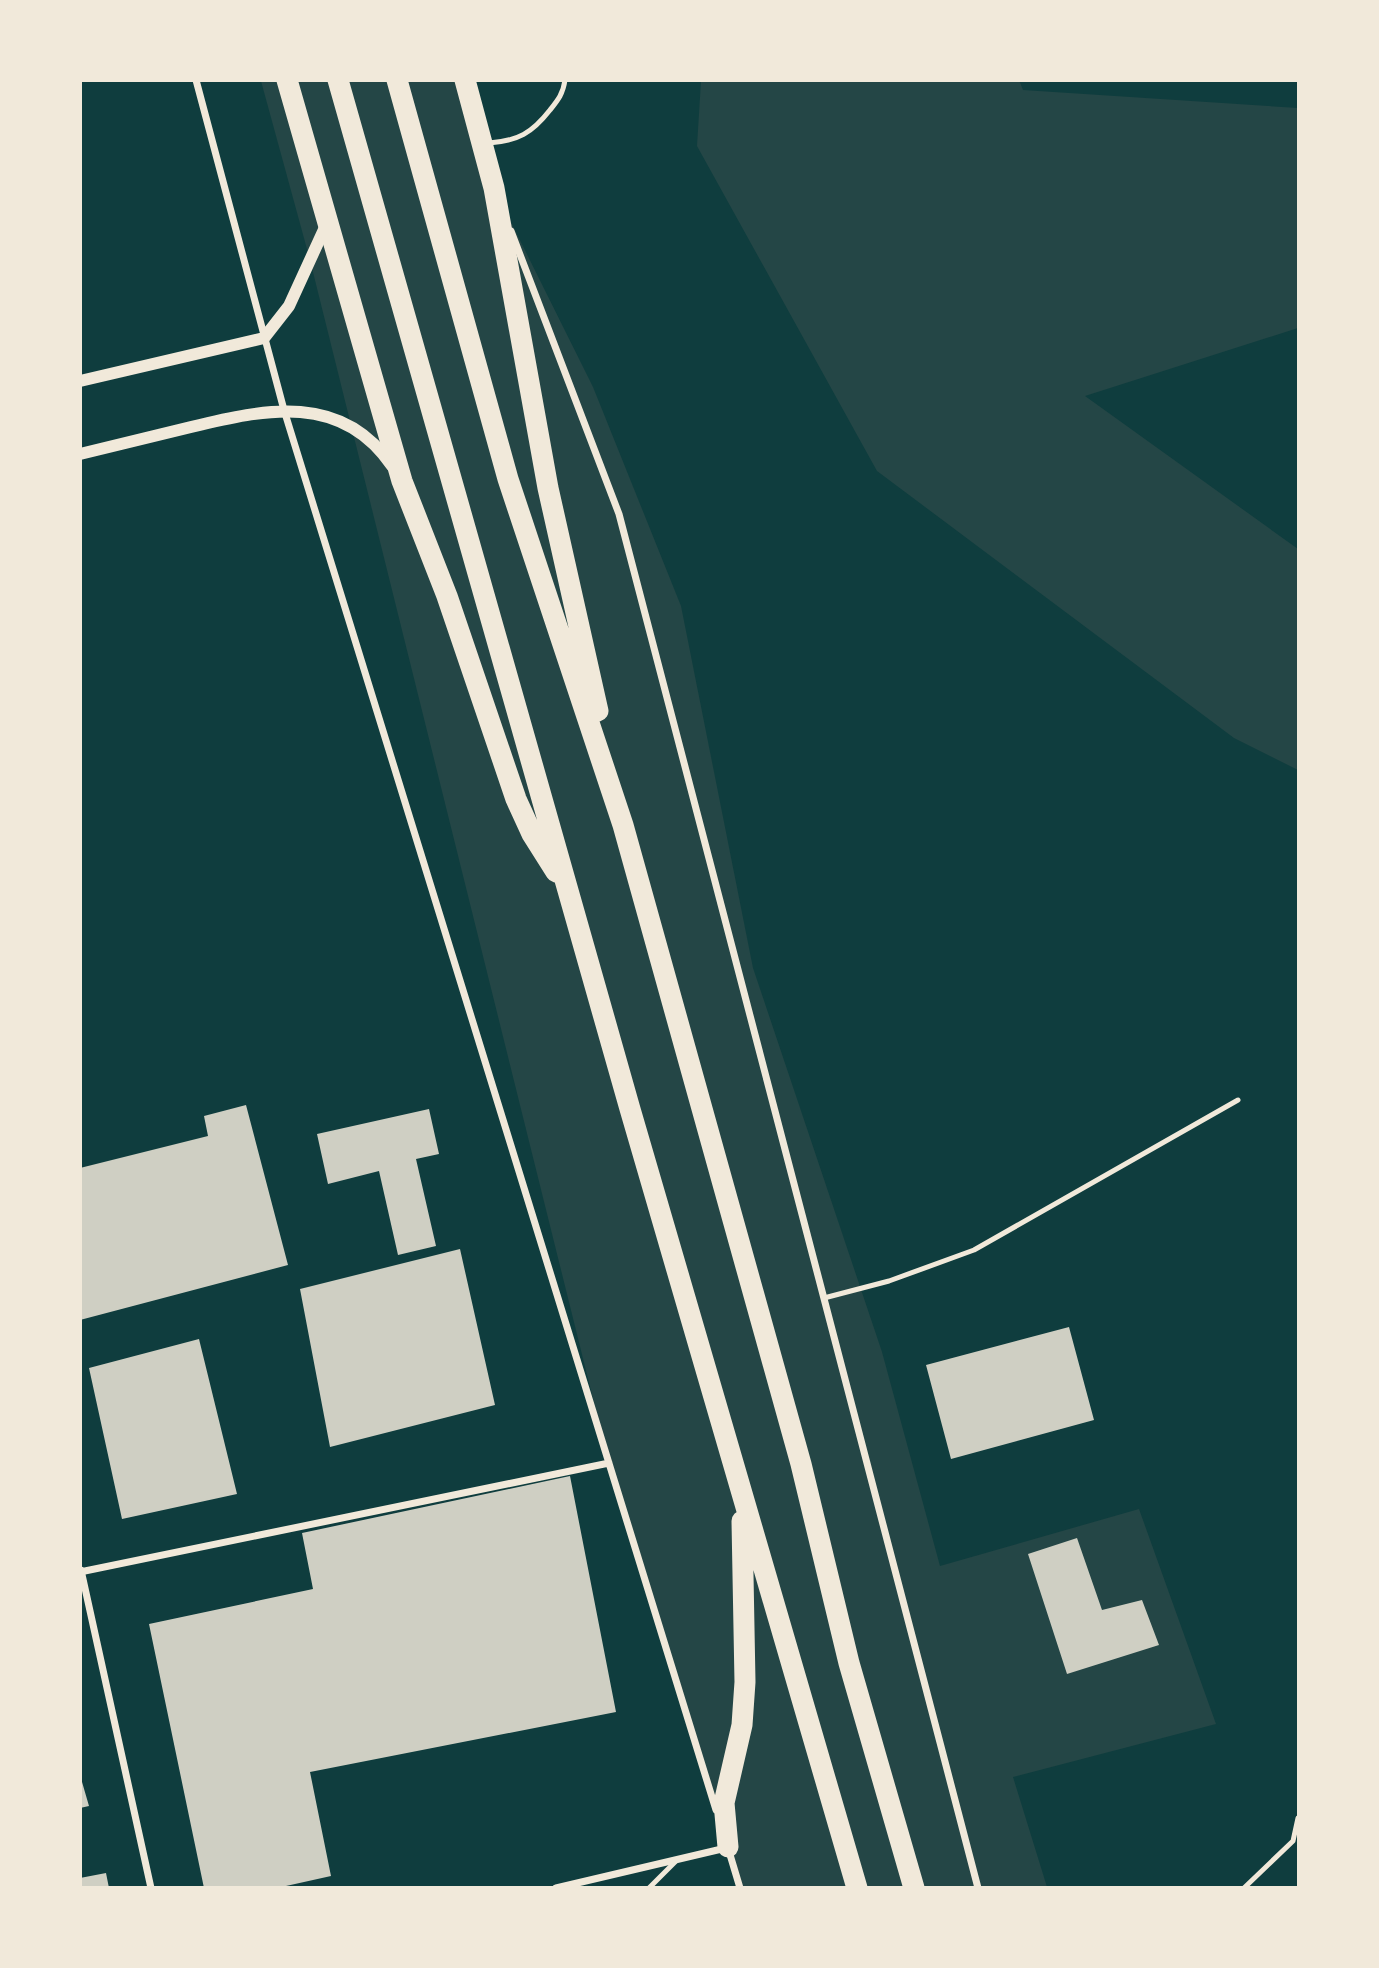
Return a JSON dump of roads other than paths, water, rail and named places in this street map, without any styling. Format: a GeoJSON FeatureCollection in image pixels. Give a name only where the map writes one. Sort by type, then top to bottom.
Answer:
{"type":"FeatureCollection","features":[{"type":"Feature","properties":{"kind":"highway"},"geometry":{"type":"LineString","coordinates":[[287,80],[402,481],[447,596],[516,799],[531,834],[569,893]]}},
{"type":"Feature","properties":{"kind":"highway"},"geometry":{"type":"LineString","coordinates":[[338,80],[569,893],[857,1888]]}},
{"type":"Feature","properties":{"kind":"highway"},"geometry":{"type":"LineString","coordinates":[[397,80],[508,478],[624,825]]}},
{"type":"Feature","properties":{"kind":"highway"},"geometry":{"type":"LineString","coordinates":[[465,80],[494,188],[548,488],[624,825],[801,1465],[849,1663],[914,1888]]}},
{"type":"Feature","properties":{"kind":"highway"},"geometry":{"type":"LineString","coordinates":[[728,1847],[724,1803],[742,1725],[745,1682],[742,1495]]}},
{"type":"Feature","properties":{"kind":"street"},"geometry":{"type":"LineString","coordinates":[[196,80],[284,410],[740,1888]]}},
{"type":"Feature","properties":{"kind":"street"},"geometry":{"type":"LineString","coordinates":[[494,188],[619,514],[978,1888]]}},
{"type":"Feature","properties":{"kind":"street"},"geometry":{"type":"LineString","coordinates":[[80,380],[264,338],[289,306],[327,223]]}},
{"type":"Feature","properties":{"kind":"street"},"geometry":{"type":"LineString","coordinates":[[80,454],[252,412],[317,412],[360,434],[383,453],[402,481]]}},
{"type":"Feature","properties":{"kind":"street"},"geometry":{"type":"LineString","coordinates":[[151,1888],[81,1571],[608,1462]]}},
{"type":"Feature","properties":{"kind":"street"},"geometry":{"type":"LineString","coordinates":[[556,1888],[728,1847]]}},
{"type":"Feature","properties":{"kind":"lane"},"geometry":{"type":"LineString","coordinates":[[482,144],[512,141],[534,131],[564,93],[565,80]]}},
{"type":"Feature","properties":{"kind":"lane"},"geometry":{"type":"LineString","coordinates":[[824,1298],[889,1281],[974,1250],[1238,1100]]}},
{"type":"Feature","properties":{"kind":"lane"},"geometry":{"type":"LineString","coordinates":[[1244,1888],[1293,1841],[1298,1818]]}},
{"type":"Feature","properties":{"kind":"lane"},"geometry":{"type":"LineString","coordinates":[[649,1888],[676,1861]]}}]}
